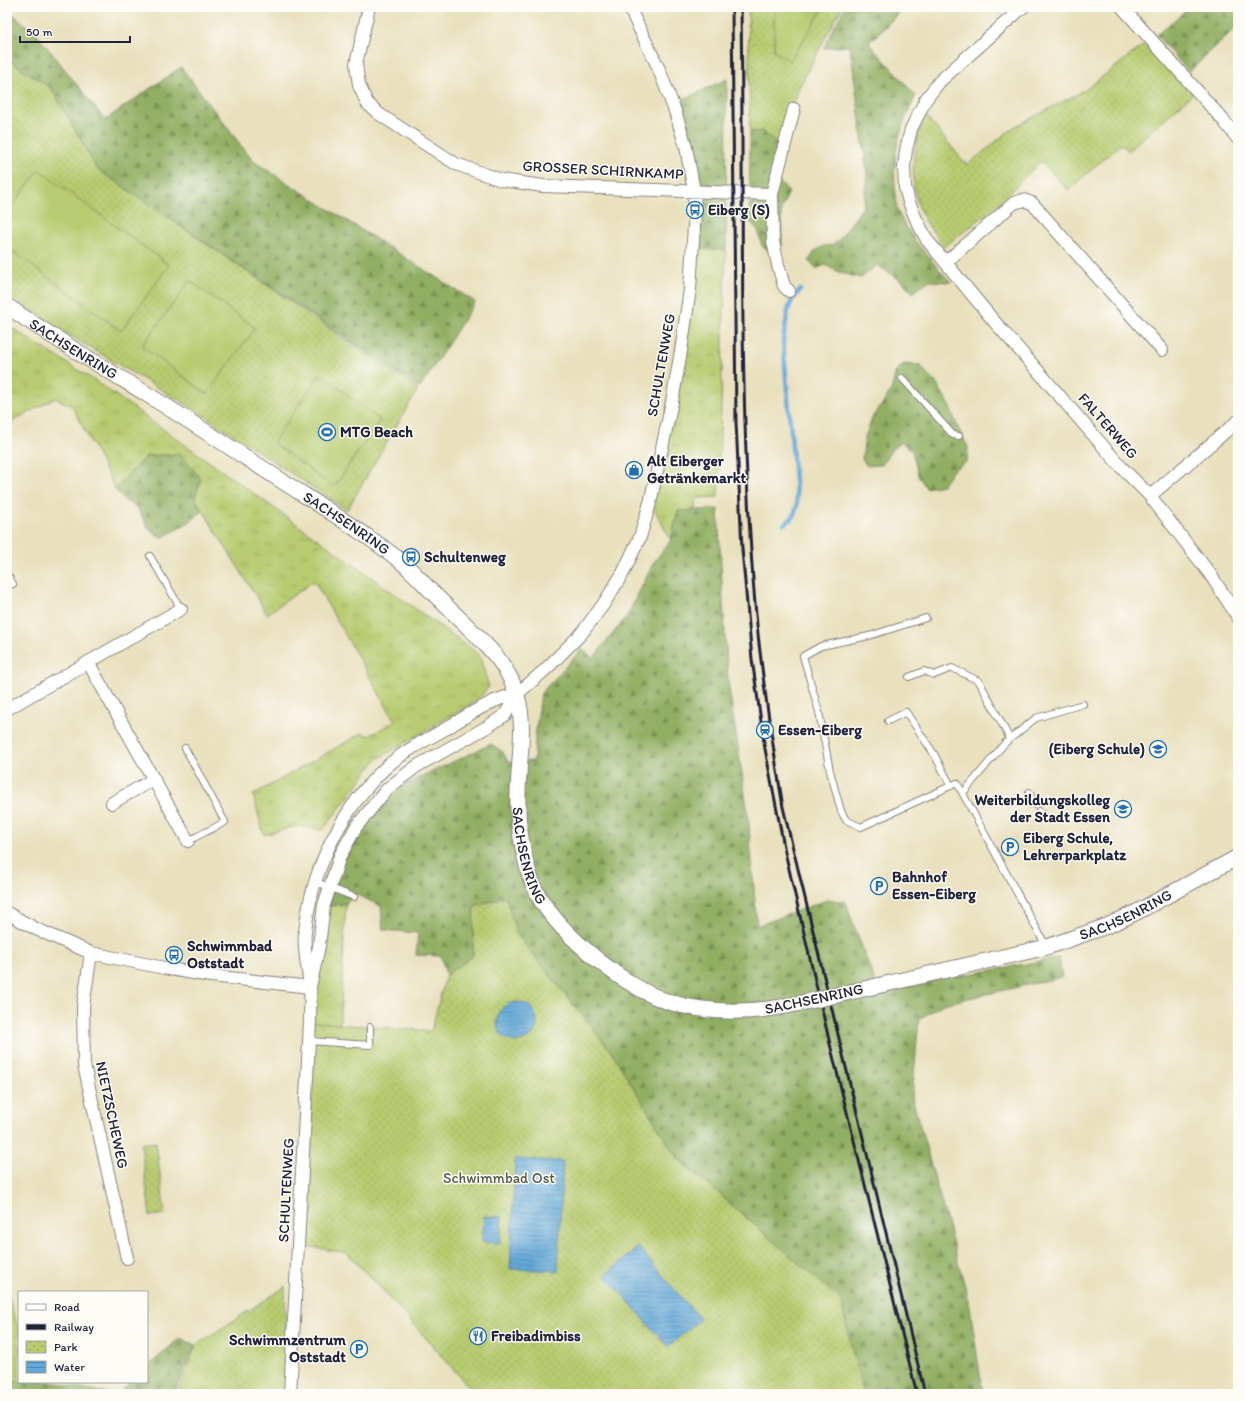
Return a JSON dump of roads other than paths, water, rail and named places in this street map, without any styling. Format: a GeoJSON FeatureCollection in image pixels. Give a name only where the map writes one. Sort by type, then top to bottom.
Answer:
{"type":"FeatureCollection","features":[{"type":"Feature","properties":{"kind":"street","name":"GROSSER SCHIRNKAMP"},"geometry":{"type":"LineString","coordinates":[[369,7],[356,64],[359,85],[367,103],[379,114],[456,164],[501,180],[543,186],[772,194]]}},
{"type":"Feature","properties":{"kind":"street","name":"SCHULTENWEG"},"geometry":{"type":"LineString","coordinates":[[310,987],[319,946],[324,905],[340,856],[356,827],[387,789],[417,766],[487,727],[505,715],[518,694],[546,669],[581,634],[603,605],[623,573],[640,537],[650,503],[672,402],[690,289],[695,210],[694,191],[686,147],[670,94],[629,7]]}},
{"type":"Feature","properties":{"kind":"street","name":"FALTERWEG"},"geometry":{"type":"LineString","coordinates":[[1023,7],[940,81],[926,99],[911,128],[904,167],[905,187],[916,219],[927,240],[993,320],[1122,468],[1150,496],[1210,574],[1238,617]]}},
{"type":"Feature","properties":{"kind":"street"},"geometry":{"type":"LineString","coordinates":[[1122,7],[1224,121],[1238,139]]}},
{"type":"Feature","properties":{"kind":"street"},"geometry":{"type":"LineString","coordinates":[[789,291],[784,286],[773,241],[772,194],[794,109]]}},
{"type":"Feature","properties":{"kind":"street"},"geometry":{"type":"LineString","coordinates":[[946,262],[1014,203],[1023,200],[1032,203],[1162,350]]}},
{"type":"Feature","properties":{"kind":"street","name":"SACHSENRING"},"geometry":{"type":"LineString","coordinates":[[7,306],[51,336],[196,425],[346,522],[400,561],[488,646],[505,668],[518,694],[522,738],[518,803],[520,827],[527,864],[535,888],[547,909],[569,934],[592,955],[627,982],[667,1002],[698,1009],[745,1011],[766,1010],[1047,947],[1108,926],[1238,857]]}},
{"type":"Feature","properties":{"kind":"street"},"geometry":{"type":"LineString","coordinates":[[1150,496],[1238,421]]}},
{"type":"Feature","properties":{"kind":"street"},"geometry":{"type":"LineString","coordinates":[[7,709],[181,609]]}},
{"type":"Feature","properties":{"kind":"street"},"geometry":{"type":"LineString","coordinates":[[88,662],[188,841]]}},
{"type":"Feature","properties":{"kind":"street","name":"SCHULTENWEG"},"geometry":{"type":"LineString","coordinates":[[290,1394],[309,1041],[310,987],[304,944],[308,909],[316,882],[327,849],[342,820],[380,773],[410,749],[472,713],[498,700],[518,694]]}},
{"type":"Feature","properties":{"kind":"street"},"geometry":{"type":"LineString","coordinates":[[112,803],[154,779]]}},
{"type":"Feature","properties":{"kind":"street"},"geometry":{"type":"LineString","coordinates":[[8,917],[91,953],[211,976],[310,987]]}},
{"type":"Feature","properties":{"kind":"street","name":"NIETZSCHEWEG"},"geometry":{"type":"LineString","coordinates":[[91,953],[83,1007],[84,1065],[127,1258]]}},
{"type":"Feature","properties":{"kind":"lane"},"geometry":{"type":"LineString","coordinates":[[902,378],[953,435],[959,436]]}},
{"type":"Feature","properties":{"kind":"lane"},"geometry":{"type":"LineString","coordinates":[[150,556],[181,609]]}},
{"type":"Feature","properties":{"kind":"lane"},"geometry":{"type":"LineString","coordinates":[[7,574],[13,584]]}},
{"type":"Feature","properties":{"kind":"lane"},"geometry":{"type":"LineString","coordinates":[[926,618],[868,636],[821,646],[803,656],[819,712],[830,771],[841,811],[846,820],[861,827],[957,783],[1047,947]]}},
{"type":"Feature","properties":{"kind":"lane"},"geometry":{"type":"LineString","coordinates":[[909,677],[924,671],[934,675],[952,668],[979,681],[1010,739]]}},
{"type":"Feature","properties":{"kind":"lane"},"geometry":{"type":"LineString","coordinates":[[963,793],[1010,739],[1036,718],[1083,704]]}},
{"type":"Feature","properties":{"kind":"lane"},"geometry":{"type":"LineString","coordinates":[[888,721],[906,712],[934,754],[951,786]]}},
{"type":"Feature","properties":{"kind":"lane"},"geometry":{"type":"LineString","coordinates":[[185,748],[225,822],[188,841]]}},
{"type":"Feature","properties":{"kind":"lane"},"geometry":{"type":"LineString","coordinates":[[316,882],[354,897]]}},
{"type":"Feature","properties":{"kind":"lane"},"geometry":{"type":"LineString","coordinates":[[309,1041],[370,1045],[370,1027]]}},
{"type":"Feature","properties":{"kind":"water"},"geometry":{"type":"Polygon","coordinates":[[[513,1002],[521,1002],[528,1005],[534,1011],[537,1022],[534,1033],[528,1039],[521,1042],[513,1042],[506,1039],[500,1033],[497,1026],[497,1018],[500,1011],[506,1005],[513,1002]]]}},
{"type":"Feature","properties":{"kind":"water"},"geometry":{"type":"Polygon","coordinates":[[[515,1159],[563,1161],[558,1271],[510,1269],[515,1159]]]}},
{"type":"Feature","properties":{"kind":"water"},"geometry":{"type":"Polygon","coordinates":[[[484,1216],[502,1217],[500,1243],[482,1242],[484,1216]]]}},
{"type":"Feature","properties":{"kind":"water"},"geometry":{"type":"Polygon","coordinates":[[[638,1247],[700,1319],[668,1347],[605,1275],[638,1247]]]}},
{"type":"Feature","properties":{"kind":"waterway"},"geometry":{"type":"LineString","coordinates":[[784,524],[793,516],[797,504],[783,341],[788,310],[792,300],[800,290]]}},
{"type":"Feature","properties":{"kind":"railway"},"geometry":{"type":"LineString","coordinates":[[732,7],[736,422],[742,549],[752,659],[765,749],[785,852],[830,1044],[917,1394]]}},
{"type":"Feature","properties":{"kind":"railway"},"geometry":{"type":"LineString","coordinates":[[741,7],[744,380],[746,455],[757,629],[783,807],[925,1394]]}},
{"type":"Feature","properties":{"kind":"place","name":"Eiberg (S)"},"geometry":{"type":"Point","coordinates":[695,210]}},
{"type":"Feature","properties":{"kind":"place","name":"MTG Beach"},"geometry":{"type":"Point","coordinates":[327,432]}},
{"type":"Feature","properties":{"kind":"place","name":"Alt Eiberger Getränkemarkt"},"geometry":{"type":"Point","coordinates":[634,470]}},
{"type":"Feature","properties":{"kind":"place","name":"Schultenweg"},"geometry":{"type":"Point","coordinates":[411,557]}},
{"type":"Feature","properties":{"kind":"place","name":"Essen-Eiberg"},"geometry":{"type":"Point","coordinates":[765,730]}},
{"type":"Feature","properties":{"kind":"place","name":"(Eiberg Schule)"},"geometry":{"type":"Point","coordinates":[1158,749]}},
{"type":"Feature","properties":{"kind":"place","name":"Weiterbildungskolleg der Stadt Essen"},"geometry":{"type":"Point","coordinates":[1123,809]}},
{"type":"Feature","properties":{"kind":"place","name":"Eiberg Schule, Lehrerparkplatz"},"geometry":{"type":"Point","coordinates":[1010,847]}},
{"type":"Feature","properties":{"kind":"place","name":"Bahnhof Essen-Eiberg"},"geometry":{"type":"Point","coordinates":[879,886]}},
{"type":"Feature","properties":{"kind":"place","name":"Schwimmbad Oststadt"},"geometry":{"type":"Point","coordinates":[174,955]}},
{"type":"Feature","properties":{"kind":"place","name":"Freibadimbiss"},"geometry":{"type":"Point","coordinates":[478,1336]}},
{"type":"Feature","properties":{"kind":"place","name":"Schwimmzentrum Oststadt"},"geometry":{"type":"Point","coordinates":[359,1349]}},
{"type":"Feature","properties":{"kind":"park label","name":"Schwimmbad Ost"},"geometry":{"type":"Point","coordinates":[499,1178]}}]}
